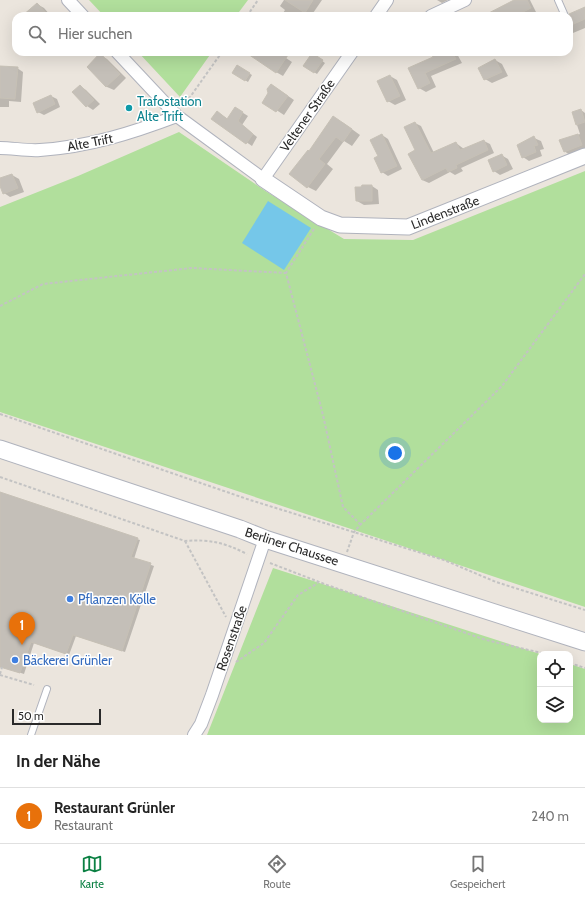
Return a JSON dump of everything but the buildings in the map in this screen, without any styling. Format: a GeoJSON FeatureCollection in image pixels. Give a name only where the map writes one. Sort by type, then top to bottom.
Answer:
{"type":"FeatureCollection","features":[{"type":"Feature","properties":{"kind":"main road","name":"Berliner Chaussee"},"geometry":{"type":"LineString","coordinates":[[0,449],[265,539],[585,642]]}},
{"type":"Feature","properties":{"kind":"street"},"geometry":{"type":"LineString","coordinates":[[68,0],[79,12]]}},
{"type":"Feature","properties":{"kind":"street"},"geometry":{"type":"LineString","coordinates":[[379,12],[387,0]]}},
{"type":"Feature","properties":{"kind":"street"},"geometry":{"type":"LineString","coordinates":[[440,12],[465,0]]}},
{"type":"Feature","properties":{"kind":"street"},"geometry":{"type":"LineString","coordinates":[[121,56],[177,116],[263,179]]}},
{"type":"Feature","properties":{"kind":"street","name":"Veltener Straße"},"geometry":{"type":"LineString","coordinates":[[263,179],[349,56]]}},
{"type":"Feature","properties":{"kind":"street","name":"Alte Trift"},"geometry":{"type":"LineString","coordinates":[[0,148],[39,150],[89,144],[132,133],[177,116]]}},
{"type":"Feature","properties":{"kind":"street","name":"Lindenstraße"},"geometry":{"type":"LineString","coordinates":[[263,179],[321,218],[340,225],[408,227],[585,156]]}},
{"type":"Feature","properties":{"kind":"street","name":"Rosenstraße"},"geometry":{"type":"LineString","coordinates":[[194,735],[201,724],[265,539]]}},
{"type":"Feature","properties":{"kind":"lane"},"geometry":{"type":"LineString","coordinates":[[558,0],[563,12]]}},
{"type":"Feature","properties":{"kind":"lane"},"geometry":{"type":"LineString","coordinates":[[31,735],[47,689]]}},
{"type":"Feature","properties":{"kind":"path"},"geometry":{"type":"LineString","coordinates":[[250,12],[258,0]]}},
{"type":"Feature","properties":{"kind":"path"},"geometry":{"type":"LineString","coordinates":[[177,116],[219,56]]}},
{"type":"Feature","properties":{"kind":"path"},"geometry":{"type":"LineString","coordinates":[[321,218],[286,273],[324,414],[343,508],[361,524]]}},
{"type":"Feature","properties":{"kind":"path"},"geometry":{"type":"LineString","coordinates":[[0,306],[43,284],[192,268],[286,273]]}},
{"type":"Feature","properties":{"kind":"path"},"geometry":{"type":"LineString","coordinates":[[343,563],[354,532],[502,386],[585,274]]}},
{"type":"Feature","properties":{"kind":"path"},"geometry":{"type":"LineString","coordinates":[[0,414],[250,500],[444,560],[496,582],[585,610]]}},
{"type":"Feature","properties":{"kind":"path"},"geometry":{"type":"LineString","coordinates":[[0,477],[185,541],[203,540],[234,546],[258,559],[319,582],[486,640],[537,652]]}},
{"type":"Feature","properties":{"kind":"path"},"geometry":{"type":"LineString","coordinates":[[185,541],[224,616],[237,622]]}},
{"type":"Feature","properties":{"kind":"path"},"geometry":{"type":"LineString","coordinates":[[222,666],[240,660],[264,643],[298,595],[319,582]]}},
{"type":"Feature","properties":{"kind":"path"},"geometry":{"type":"LineString","coordinates":[[573,664],[585,668]]}},
{"type":"Feature","properties":{"kind":"path"},"geometry":{"type":"LineString","coordinates":[[2,667],[0,674],[34,685]]}},
{"type":"Feature","properties":{"kind":"green space"},"geometry":{"type":"Polygon","coordinates":[[[89,0],[248,0],[239,12],[100,12],[89,0]]]}},
{"type":"Feature","properties":{"kind":"green space"},"geometry":{"type":"Polygon","coordinates":[[[142,56],[209,56],[180,97],[142,56]]]}},
{"type":"Feature","properties":{"kind":"green space"},"geometry":{"type":"Polygon","coordinates":[[[179,132],[267,192],[344,239],[413,240],[585,171],[585,607],[0,412],[0,207],[78,176],[179,132]]]}},
{"type":"Feature","properties":{"kind":"green space"},"geometry":{"type":"Polygon","coordinates":[[[273,568],[537,653],[537,723],[573,723],[573,665],[585,669],[585,735],[207,735],[273,568]]]}},
{"type":"Feature","properties":{"kind":"water"},"geometry":{"type":"Polygon","coordinates":[[[268,201],[311,228],[284,270],[242,243],[268,201]]]}},
{"type":"Feature","properties":{"kind":"place","name":"Trafostation Alte Trift"},"geometry":{"type":"Point","coordinates":[129,108]}},
{"type":"Feature","properties":{"kind":"place","name":"Pflanzen Kölle"},"geometry":{"type":"Point","coordinates":[70,599]}},
{"type":"Feature","properties":{"kind":"place","name":"Restaurant Grünler"},"geometry":{"type":"Point","coordinates":[22,645]}},
{"type":"Feature","properties":{"kind":"place","name":"Bäckerei Grünler"},"geometry":{"type":"Point","coordinates":[15,660]}}]}
